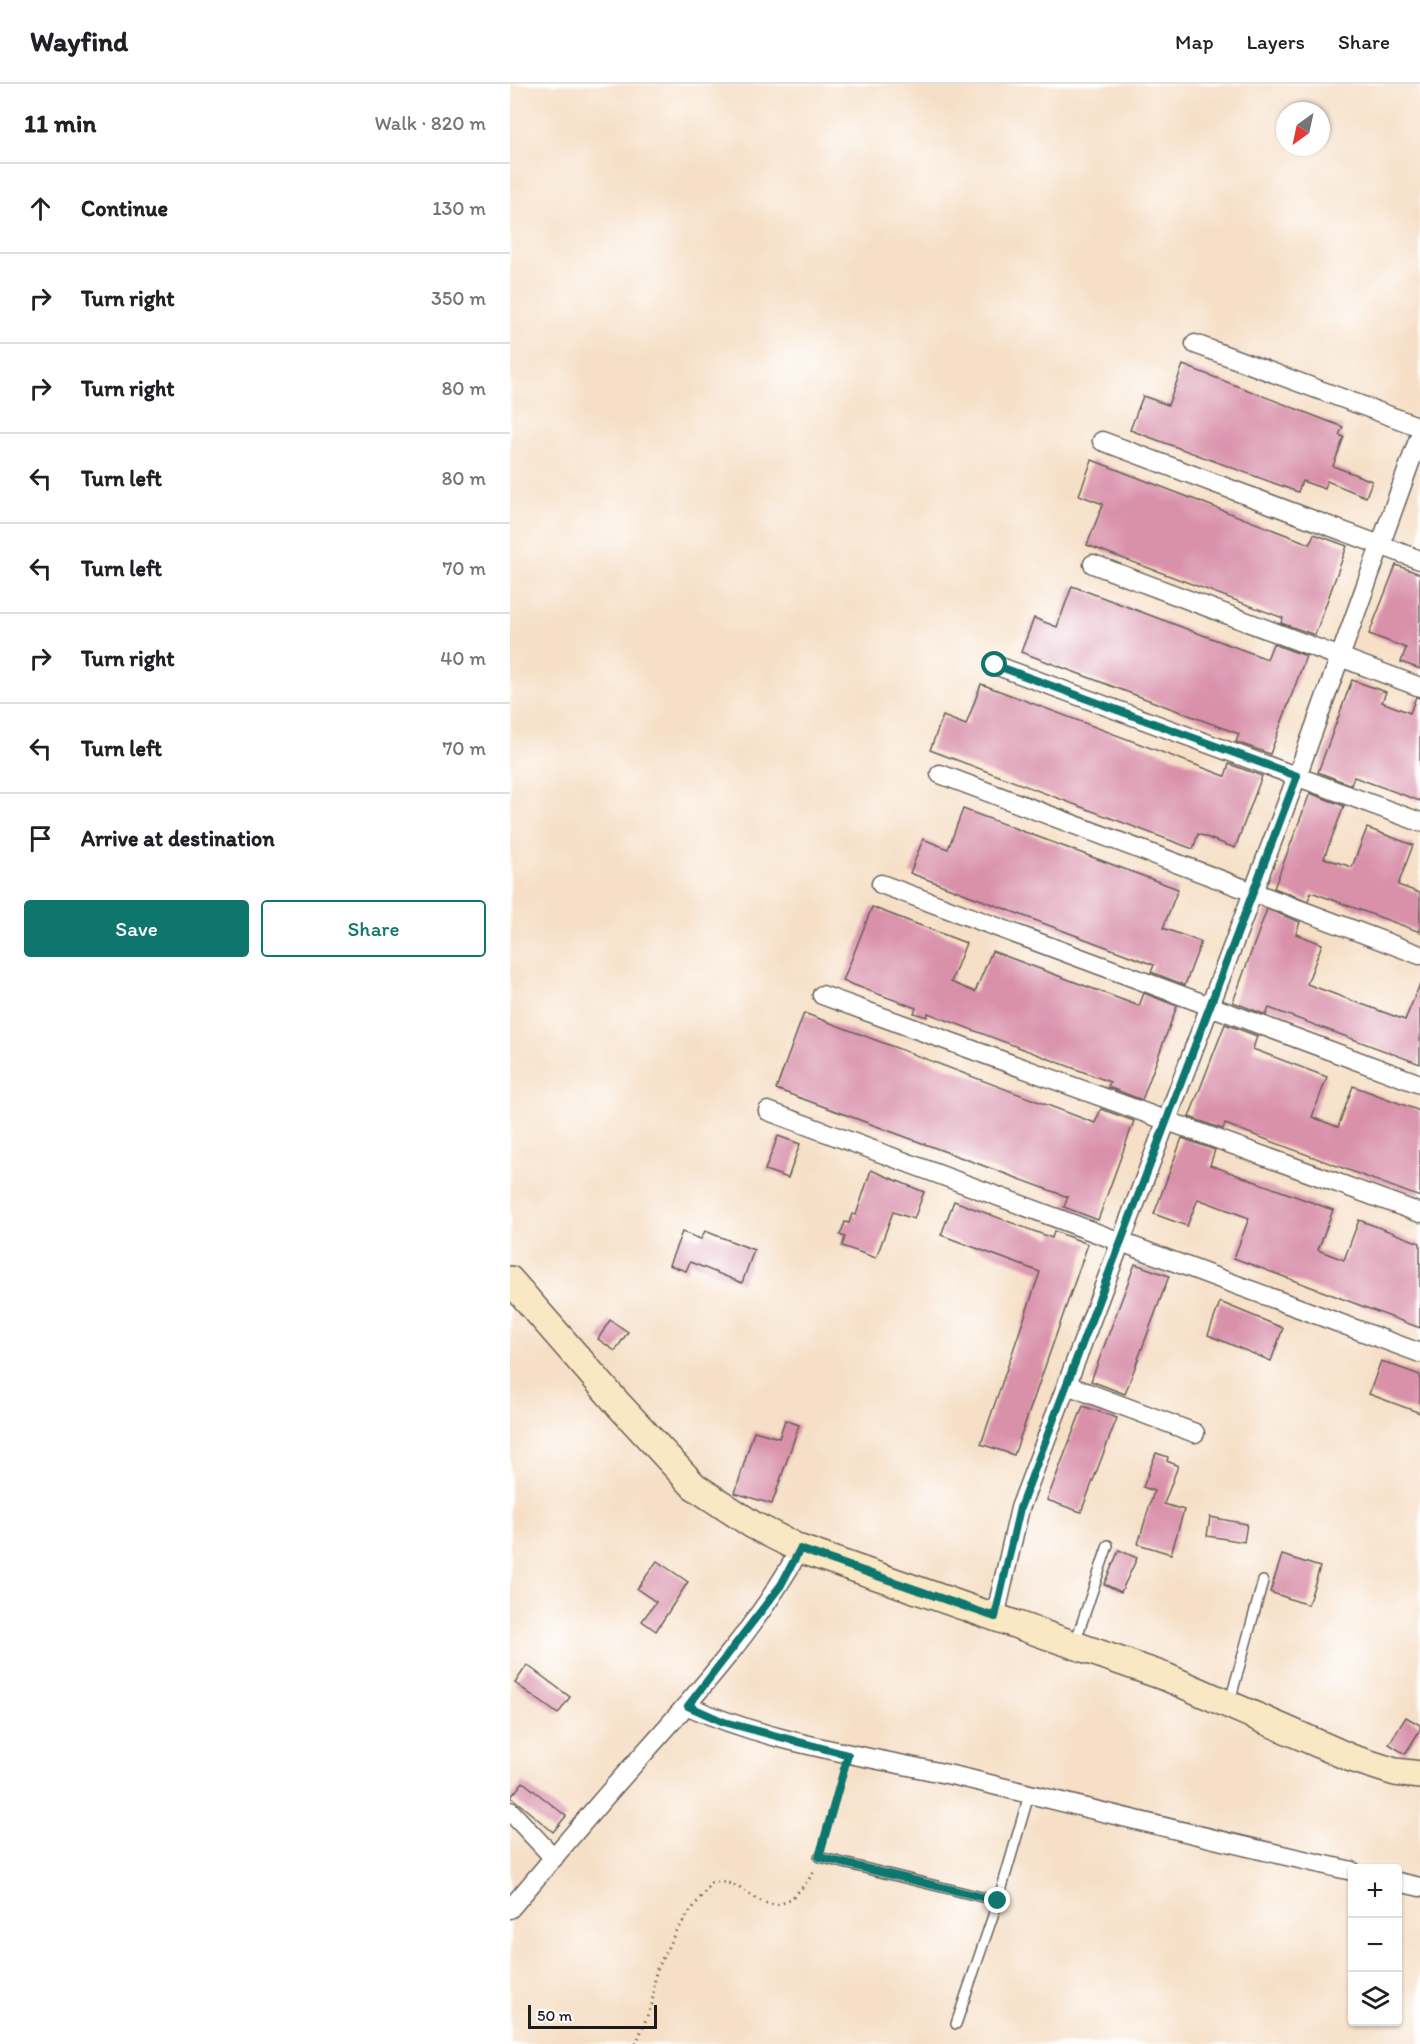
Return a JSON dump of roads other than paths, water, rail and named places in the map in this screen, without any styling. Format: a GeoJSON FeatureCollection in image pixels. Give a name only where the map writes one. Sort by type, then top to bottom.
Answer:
{"type":"FeatureCollection","features":[{"type":"Feature","properties":{"kind":"main road"},"geometry":{"type":"LineString","coordinates":[[510,1280],[618,1404],[694,1486],[753,1525],[800,1549],[1166,1677],[1351,1758],[1395,1772],[1420,1775]]}},
{"type":"Feature","properties":{"kind":"street"},"geometry":{"type":"LineString","coordinates":[[1195,344],[1420,427]]}},
{"type":"Feature","properties":{"kind":"street"},"geometry":{"type":"LineString","coordinates":[[995,1617],[1020,1508],[1297,776],[1420,435]]}},
{"type":"Feature","properties":{"kind":"street"},"geometry":{"type":"LineString","coordinates":[[1102,441],[1420,560]]}},
{"type":"Feature","properties":{"kind":"street"},"geometry":{"type":"LineString","coordinates":[[1093,564],[1420,687]]}},
{"type":"Feature","properties":{"kind":"street"},"geometry":{"type":"LineString","coordinates":[[995,665],[1420,822]]}},
{"type":"Feature","properties":{"kind":"street"},"geometry":{"type":"LineString","coordinates":[[940,774],[1420,955]]}},
{"type":"Feature","properties":{"kind":"street"},"geometry":{"type":"LineString","coordinates":[[880,884],[1420,1084]]}},
{"type":"Feature","properties":{"kind":"street"},"geometry":{"type":"LineString","coordinates":[[822,995],[1420,1213]]}},
{"type":"Feature","properties":{"kind":"street"},"geometry":{"type":"LineString","coordinates":[[768,1111],[1420,1353]]}},
{"type":"Feature","properties":{"kind":"street"},"geometry":{"type":"LineString","coordinates":[[1067,1385],[1195,1433]]}},
{"type":"Feature","properties":{"kind":"street"},"geometry":{"type":"LineString","coordinates":[[510,1909],[688,1706],[781,1585],[800,1549]]}},
{"type":"Feature","properties":{"kind":"street"},"geometry":{"type":"LineString","coordinates":[[688,1706],[724,1722],[848,1755],[976,1781],[1348,1870]]}},
{"type":"Feature","properties":{"kind":"street"},"geometry":{"type":"LineString","coordinates":[[510,1811],[554,1858]]}},
{"type":"Feature","properties":{"kind":"street"},"geometry":{"type":"LineString","coordinates":[[1402,1883],[1420,1887]]}},
{"type":"Feature","properties":{"kind":"lane"},"geometry":{"type":"LineString","coordinates":[[1075,1645],[1108,1545]]}},
{"type":"Feature","properties":{"kind":"lane"},"geometry":{"type":"LineString","coordinates":[[1229,1704],[1263,1581]]}},
{"type":"Feature","properties":{"kind":"lane"},"geometry":{"type":"LineString","coordinates":[[956,2024],[998,1901],[1029,1795]]}},
{"type":"Feature","properties":{"kind":"lane"},"geometry":{"type":"LineString","coordinates":[[819,1857],[998,1901]]}}]}
